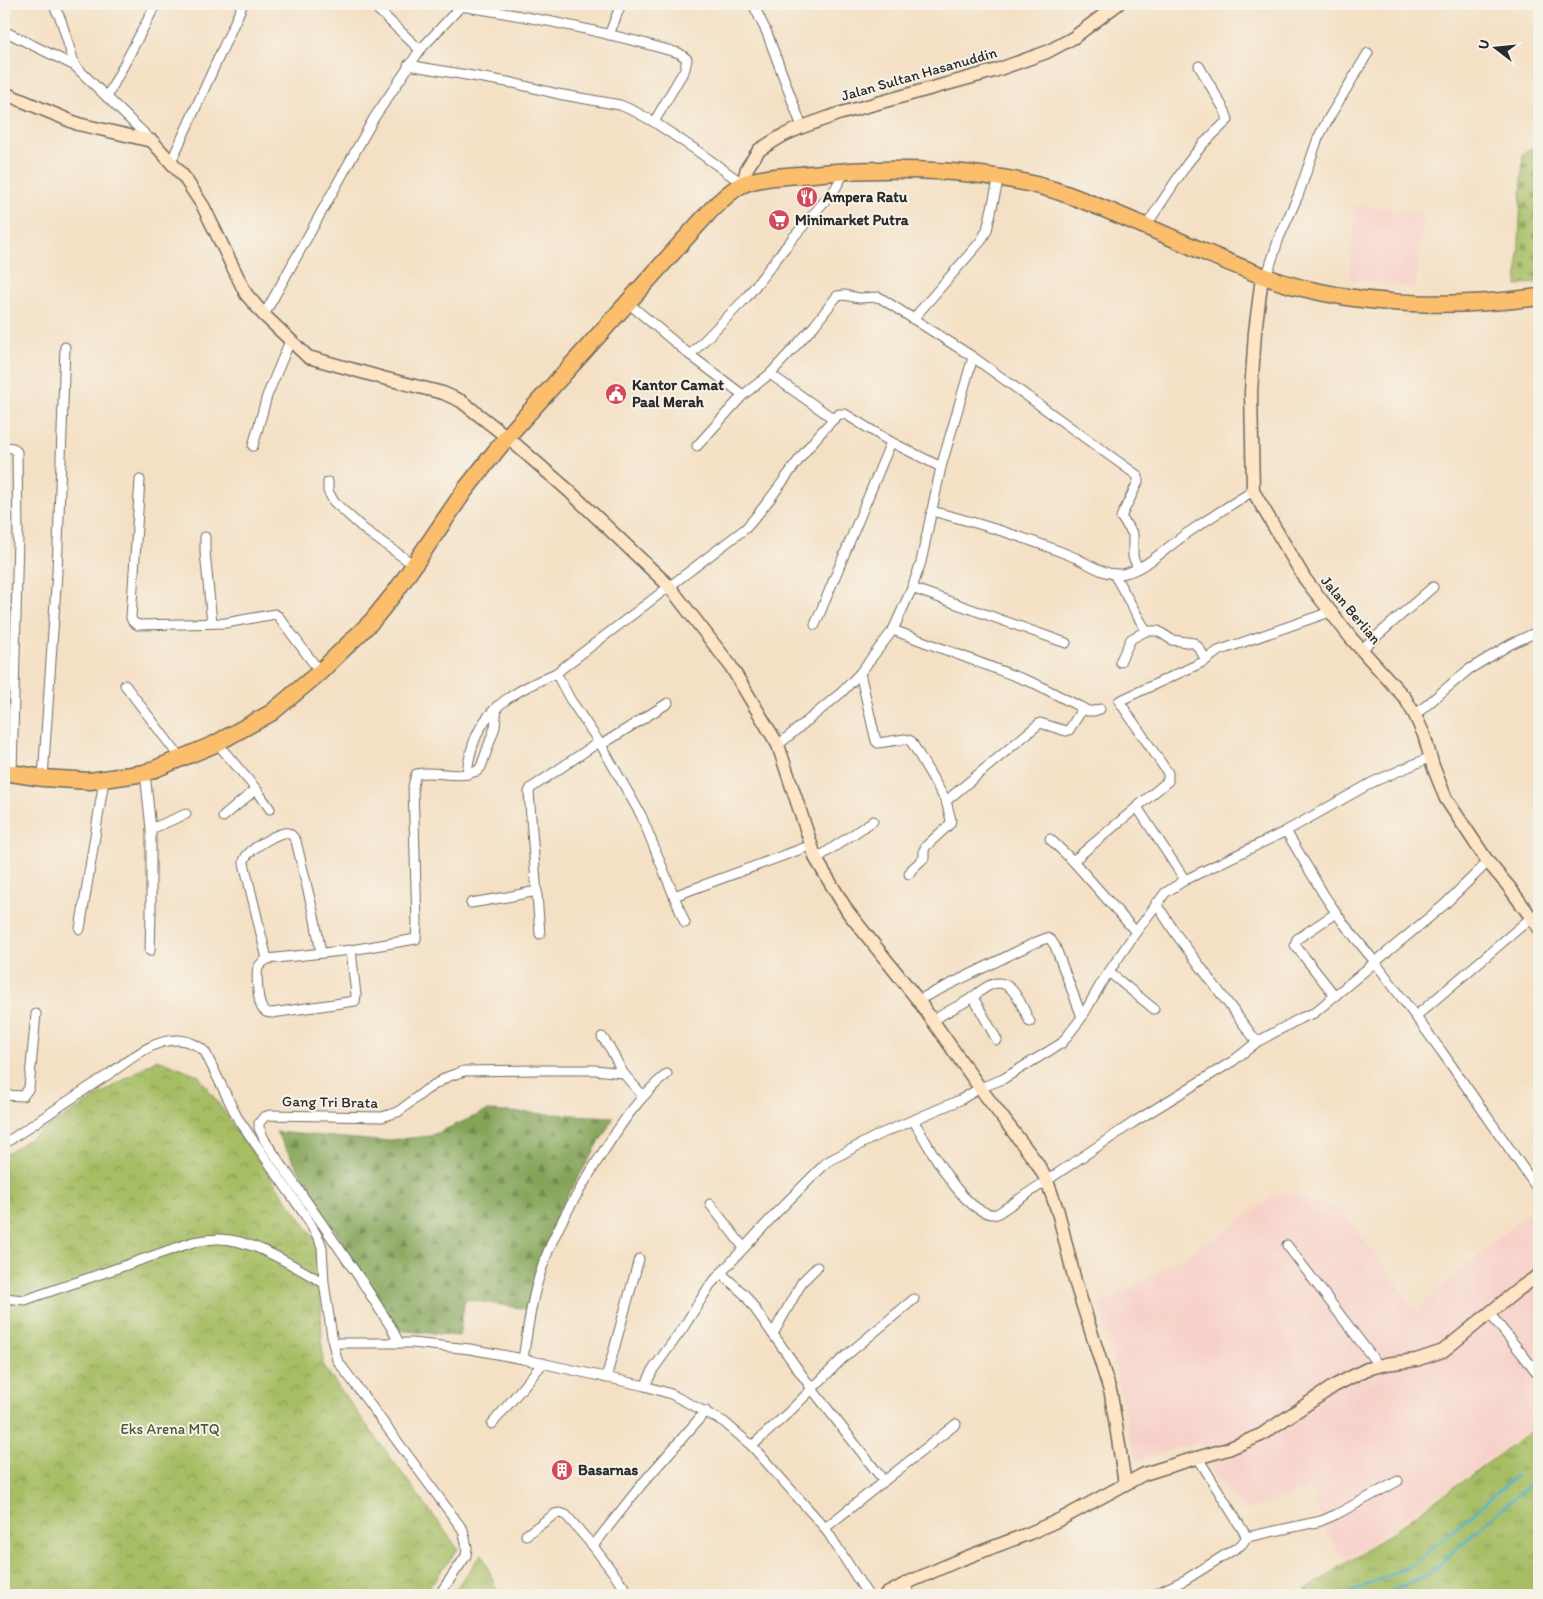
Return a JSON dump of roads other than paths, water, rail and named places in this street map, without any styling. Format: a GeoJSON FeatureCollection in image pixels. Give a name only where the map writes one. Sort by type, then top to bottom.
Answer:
{"type":"FeatureCollection","features":[{"type":"Feature","properties":{"kind":"highway"},"geometry":{"type":"LineString","coordinates":[[8,772],[43,778],[90,781],[144,773],[217,743],[271,713],[320,672],[372,620],[397,590],[466,490],[507,437],[711,210],[726,195],[743,184],[764,179],[844,171],[924,171],[998,177],[1052,190],[1146,226],[1264,278],[1312,291],[1390,302],[1472,302],[1539,297]]}},
{"type":"Feature","properties":{"kind":"street"},"geometry":{"type":"LineString","coordinates":[[53,4],[61,20],[75,66]]}},
{"type":"Feature","properties":{"kind":"street"},"geometry":{"type":"LineString","coordinates":[[107,97],[156,4]]}},
{"type":"Feature","properties":{"kind":"street"},"geometry":{"type":"LineString","coordinates":[[171,162],[243,4]]}},
{"type":"Feature","properties":{"kind":"street"},"geometry":{"type":"LineString","coordinates":[[372,4],[420,50]]}},
{"type":"Feature","properties":{"kind":"street"},"geometry":{"type":"LineString","coordinates":[[609,34],[622,4]]}},
{"type":"Feature","properties":{"kind":"street"},"geometry":{"type":"LineString","coordinates":[[754,4],[767,33],[802,127]]}},
{"type":"Feature","properties":{"kind":"street","name":"Jalan Sultan Hasanuddin"},"geometry":{"type":"LineString","coordinates":[[743,184],[747,168],[759,150],[782,136],[838,114],[994,71],[1047,52],[1073,38],[1118,4]]}},
{"type":"Feature","properties":{"kind":"street"},"geometry":{"type":"LineString","coordinates":[[264,315],[374,118],[408,65],[457,7],[544,19],[679,53],[687,59],[682,74],[654,122]]}},
{"type":"Feature","properties":{"kind":"street"},"geometry":{"type":"LineString","coordinates":[[4,31],[75,66],[152,141],[184,177],[203,206],[246,294],[264,315],[308,357],[443,393],[461,401],[507,437],[568,490],[669,586],[730,665],[778,745],[816,859],[848,912],[918,1000],[980,1088],[1037,1163],[1047,1181],[1058,1212],[1075,1281],[1111,1394],[1124,1484]]}},
{"type":"Feature","properties":{"kind":"street"},"geometry":{"type":"LineString","coordinates":[[1264,278],[1298,196],[1318,138],[1368,53]]}},
{"type":"Feature","properties":{"kind":"street"},"geometry":{"type":"LineString","coordinates":[[408,65],[513,83],[558,94],[620,105],[634,110],[654,122],[743,184]]}},
{"type":"Feature","properties":{"kind":"street"},"geometry":{"type":"LineString","coordinates":[[1146,226],[1187,164],[1203,144],[1228,120],[1225,111],[1199,66]]}},
{"type":"Feature","properties":{"kind":"street"},"geometry":{"type":"LineString","coordinates":[[4,93],[78,124],[152,141]]}},
{"type":"Feature","properties":{"kind":"street"},"geometry":{"type":"LineString","coordinates":[[690,356],[746,298],[792,239],[835,189],[844,171]]}},
{"type":"Feature","properties":{"kind":"street"},"geometry":{"type":"LineString","coordinates":[[913,319],[982,241],[989,222],[998,177]]}},
{"type":"Feature","properties":{"kind":"street","name":"Jalan Berlian"},"geometry":{"type":"LineString","coordinates":[[1264,278],[1255,332],[1250,392],[1253,491],[1304,579],[1330,612],[1405,698],[1424,735],[1446,799],[1488,862],[1536,922]]}},
{"type":"Feature","properties":{"kind":"street"},"geometry":{"type":"LineString","coordinates":[[697,446],[743,395],[770,374],[814,326],[837,296],[879,297],[973,357],[1138,476],[1138,482],[1121,517],[1134,535],[1133,557],[1138,568]]}},
{"type":"Feature","properties":{"kind":"street"},"geometry":{"type":"LineString","coordinates":[[627,302],[690,356],[743,395]]}},
{"type":"Feature","properties":{"kind":"street"},"geometry":{"type":"LineString","coordinates":[[253,446],[268,396],[290,341]]}},
{"type":"Feature","properties":{"kind":"street"},"geometry":{"type":"LineString","coordinates":[[43,778],[57,572],[65,347]]}},
{"type":"Feature","properties":{"kind":"street"},"geometry":{"type":"LineString","coordinates":[[778,745],[842,692],[860,673],[893,630],[912,588],[925,547],[941,466],[973,357]]}},
{"type":"Feature","properties":{"kind":"street"},"geometry":{"type":"LineString","coordinates":[[770,374],[834,419]]}},
{"type":"Feature","properties":{"kind":"street"},"geometry":{"type":"LineString","coordinates":[[468,774],[474,741],[480,727],[497,706],[515,694],[556,673],[746,528],[765,508],[811,444],[839,414],[845,414],[891,442],[941,466]]}},
{"type":"Feature","properties":{"kind":"street"},"geometry":{"type":"LineString","coordinates":[[815,625],[891,442]]}},
{"type":"Feature","properties":{"kind":"street"},"geometry":{"type":"LineString","coordinates":[[4,446],[13,448],[17,452],[18,537],[8,772]]}},
{"type":"Feature","properties":{"kind":"street"},"geometry":{"type":"LineString","coordinates":[[140,480],[131,618],[133,622],[138,625],[226,623],[275,614],[280,617],[320,672]]}},
{"type":"Feature","properties":{"kind":"street"},"geometry":{"type":"LineString","coordinates":[[328,482],[328,491],[334,502],[365,530],[414,565]]}},
{"type":"Feature","properties":{"kind":"street"},"geometry":{"type":"LineString","coordinates":[[932,510],[1004,531],[1114,574],[1124,574],[1138,568],[1253,491]]}},
{"type":"Feature","properties":{"kind":"street"},"geometry":{"type":"LineString","coordinates":[[205,537],[212,623]]}},
{"type":"Feature","properties":{"kind":"street"},"geometry":{"type":"LineString","coordinates":[[1114,574],[1146,631]]}},
{"type":"Feature","properties":{"kind":"street"},"geometry":{"type":"LineString","coordinates":[[912,588],[1066,643]]}},
{"type":"Feature","properties":{"kind":"street"},"geometry":{"type":"LineString","coordinates":[[1362,649],[1433,588]]}},
{"type":"Feature","properties":{"kind":"street"},"geometry":{"type":"LineString","coordinates":[[1073,861],[1168,782],[1168,773],[1119,701],[1206,660],[1218,651],[1330,612]]}},
{"type":"Feature","properties":{"kind":"street"},"geometry":{"type":"LineString","coordinates":[[893,630],[1036,684],[1091,712],[1100,709]]}},
{"type":"Feature","properties":{"kind":"street"},"geometry":{"type":"LineString","coordinates":[[1120,662],[1131,638],[1146,631],[1158,631],[1172,640],[1194,644],[1200,648],[1206,660]]}},
{"type":"Feature","properties":{"kind":"street"},"geometry":{"type":"LineString","coordinates":[[1415,715],[1468,670],[1511,644],[1539,631]]}},
{"type":"Feature","properties":{"kind":"street"},"geometry":{"type":"LineString","coordinates":[[556,673],[570,699],[600,743],[641,815],[685,923]]}},
{"type":"Feature","properties":{"kind":"street"},"geometry":{"type":"LineString","coordinates":[[860,673],[876,741],[882,743],[908,739],[913,743],[946,801],[951,820],[950,824],[926,846],[924,858],[912,868],[909,874]]}},
{"type":"Feature","properties":{"kind":"street"},"geometry":{"type":"LineString","coordinates":[[125,685],[181,759]]}},
{"type":"Feature","properties":{"kind":"street"},"geometry":{"type":"LineString","coordinates":[[540,934],[529,792],[531,788],[600,743],[668,703]]}},
{"type":"Feature","properties":{"kind":"street"},"geometry":{"type":"LineString","coordinates":[[351,950],[356,995],[354,1001],[272,1013],[262,1009],[257,976],[260,964],[267,959],[351,950],[416,938],[414,779],[416,774],[421,773],[449,776],[477,771],[484,759],[494,727],[497,706]]}},
{"type":"Feature","properties":{"kind":"street"},"geometry":{"type":"LineString","coordinates":[[946,801],[1040,723],[1066,731],[1069,730],[1083,708]]}},
{"type":"Feature","properties":{"kind":"street"},"geometry":{"type":"LineString","coordinates":[[217,743],[256,789],[270,809]]}},
{"type":"Feature","properties":{"kind":"street"},"geometry":{"type":"LineString","coordinates":[[645,1386],[654,1368],[683,1328],[710,1285],[809,1178],[827,1162],[878,1135],[960,1100],[980,1088],[1003,1079],[1062,1043],[1082,1017],[1102,982],[1136,932],[1165,893],[1185,880],[1286,832],[1373,782],[1431,757]]}},
{"type":"Feature","properties":{"kind":"street"},"geometry":{"type":"LineString","coordinates":[[144,773],[151,829],[152,913],[150,951]]}},
{"type":"Feature","properties":{"kind":"street"},"geometry":{"type":"LineString","coordinates":[[80,929],[104,780]]}},
{"type":"Feature","properties":{"kind":"street"},"geometry":{"type":"LineString","coordinates":[[223,817],[256,789]]}},
{"type":"Feature","properties":{"kind":"street"},"geometry":{"type":"LineString","coordinates":[[1137,807],[1185,880]]}},
{"type":"Feature","properties":{"kind":"street"},"geometry":{"type":"LineString","coordinates":[[151,829],[186,814]]}},
{"type":"Feature","properties":{"kind":"street"},"geometry":{"type":"LineString","coordinates":[[816,859],[873,821]]}},
{"type":"Feature","properties":{"kind":"street"},"geometry":{"type":"LineString","coordinates":[[1286,832],[1336,913],[1416,1016],[1539,1191]]}},
{"type":"Feature","properties":{"kind":"street"},"geometry":{"type":"LineString","coordinates":[[267,959],[244,864],[247,854],[256,847],[278,834],[284,833],[294,838],[301,857],[321,953]]}},
{"type":"Feature","properties":{"kind":"street"},"geometry":{"type":"LineString","coordinates":[[1050,839],[1073,861],[1136,932]]}},
{"type":"Feature","properties":{"kind":"street"},"geometry":{"type":"LineString","coordinates":[[674,896],[812,845]]}},
{"type":"Feature","properties":{"kind":"street"},"geometry":{"type":"LineString","coordinates":[[913,1120],[956,1189],[971,1205],[984,1213],[990,1215],[997,1214],[1134,1122],[1233,1061],[1257,1042],[1314,1013],[1444,905],[1488,862]]}},
{"type":"Feature","properties":{"kind":"street"},"geometry":{"type":"LineString","coordinates":[[471,903],[507,898],[537,891]]}},
{"type":"Feature","properties":{"kind":"street"},"geometry":{"type":"LineString","coordinates":[[1156,903],[1176,934],[1257,1042]]}},
{"type":"Feature","properties":{"kind":"street"},"geometry":{"type":"LineString","coordinates":[[1335,996],[1295,945],[1295,942],[1336,913]]}},
{"type":"Feature","properties":{"kind":"street"},"geometry":{"type":"LineString","coordinates":[[1416,1016],[1536,922]]}},
{"type":"Feature","properties":{"kind":"street"},"geometry":{"type":"LineString","coordinates":[[918,1000],[1047,938],[1055,946],[1082,1017]]}},
{"type":"Feature","properties":{"kind":"street"},"geometry":{"type":"LineString","coordinates":[[1110,972],[1154,1009]]}},
{"type":"Feature","properties":{"kind":"street"},"geometry":{"type":"LineString","coordinates":[[933,1021],[994,984],[1004,984],[1016,994],[1030,1022]]}},
{"type":"Feature","properties":{"kind":"street"},"geometry":{"type":"LineString","coordinates":[[973,997],[997,1040]]}},
{"type":"Feature","properties":{"kind":"street"},"geometry":{"type":"LineString","coordinates":[[4,1095],[23,1096],[29,1088],[36,1014]]}},
{"type":"Feature","properties":{"kind":"street"},"geometry":{"type":"LineString","coordinates":[[602,1037],[623,1073],[643,1096]]}},
{"type":"Feature","properties":{"kind":"street"},"geometry":{"type":"LineString","coordinates":[[4,1144],[151,1046],[175,1040],[197,1046],[205,1052],[237,1116],[314,1229],[322,1247],[324,1283],[337,1360],[463,1530],[467,1547],[466,1556],[438,1595]]}},
{"type":"Feature","properties":{"kind":"street","name":"Gang Tri Brata"},"geometry":{"type":"LineString","coordinates":[[399,1343],[362,1280],[265,1141],[259,1128],[259,1123],[264,1117],[270,1115],[382,1117],[398,1112],[440,1082],[464,1072],[595,1070],[623,1073]]}},
{"type":"Feature","properties":{"kind":"street"},"geometry":{"type":"LineString","coordinates":[[523,1358],[532,1306],[542,1265],[561,1222],[617,1131],[643,1096],[667,1074]]}},
{"type":"Feature","properties":{"kind":"street"},"geometry":{"type":"LineString","coordinates":[[710,1204],[744,1248]]}},
{"type":"Feature","properties":{"kind":"street"},"geometry":{"type":"LineString","coordinates":[[4,1298],[25,1300],[193,1242],[217,1239],[240,1241],[280,1258],[324,1283]]}},
{"type":"Feature","properties":{"kind":"street"},"geometry":{"type":"LineString","coordinates":[[1287,1245],[1379,1366]]}},
{"type":"Feature","properties":{"kind":"street"},"geometry":{"type":"LineString","coordinates":[[606,1378],[639,1259]]}},
{"type":"Feature","properties":{"kind":"street"},"geometry":{"type":"LineString","coordinates":[[773,1334],[802,1282],[817,1267]]}},
{"type":"Feature","properties":{"kind":"street"},"geometry":{"type":"LineString","coordinates":[[722,1273],[745,1295],[812,1389],[884,1481]]}},
{"type":"Feature","properties":{"kind":"street"},"geometry":{"type":"LineString","coordinates":[[885,1595],[908,1590],[957,1561],[1061,1519],[1144,1474],[1228,1450],[1261,1434],[1334,1386],[1366,1369],[1416,1360],[1443,1351],[1539,1275]]}},
{"type":"Feature","properties":{"kind":"street"},"geometry":{"type":"LineString","coordinates":[[752,1446],[842,1359],[914,1300]]}},
{"type":"Feature","properties":{"kind":"street"},"geometry":{"type":"LineString","coordinates":[[1490,1314],[1539,1375]]}},
{"type":"Feature","properties":{"kind":"street"},"geometry":{"type":"LineString","coordinates":[[333,1343],[399,1343],[470,1349],[523,1358],[645,1386],[671,1394],[724,1422],[752,1446],[825,1528],[868,1595]]}},
{"type":"Feature","properties":{"kind":"street"},"geometry":{"type":"LineString","coordinates":[[492,1424],[543,1363]]}},
{"type":"Feature","properties":{"kind":"street"},"geometry":{"type":"LineString","coordinates":[[593,1546],[642,1484],[706,1412]]}},
{"type":"Feature","properties":{"kind":"street"},"geometry":{"type":"LineString","coordinates":[[825,1528],[956,1424]]}},
{"type":"Feature","properties":{"kind":"street"},"geometry":{"type":"LineString","coordinates":[[1198,1458],[1247,1537]]}},
{"type":"Feature","properties":{"kind":"street"},"geometry":{"type":"LineString","coordinates":[[1153,1595],[1185,1580],[1241,1545],[1247,1537],[1329,1518],[1398,1481]]}},
{"type":"Feature","properties":{"kind":"street"},"geometry":{"type":"LineString","coordinates":[[526,1535],[547,1519],[560,1513],[566,1515],[593,1546],[630,1595]]}},
{"type":"Feature","properties":{"kind":"waterway"},"geometry":{"type":"LineString","coordinates":[[1344,1595],[1415,1564],[1516,1476]]}},
{"type":"Feature","properties":{"kind":"waterway"},"geometry":{"type":"LineString","coordinates":[[1383,1595],[1428,1574],[1539,1476]]}},
{"type":"Feature","properties":{"kind":"place","name":"Ampera Ratu"},"geometry":{"type":"Point","coordinates":[807,197]}},
{"type":"Feature","properties":{"kind":"place","name":"Minimarket Putra"},"geometry":{"type":"Point","coordinates":[779,220]}},
{"type":"Feature","properties":{"kind":"place","name":"Kantor Camat Paal Merah"},"geometry":{"type":"Point","coordinates":[616,394]}},
{"type":"Feature","properties":{"kind":"place","name":"Basarnas"},"geometry":{"type":"Point","coordinates":[562,1470]}},
{"type":"Feature","properties":{"kind":"park label","name":"Eks Arena MTQ"},"geometry":{"type":"Point","coordinates":[170,1429]}}]}
